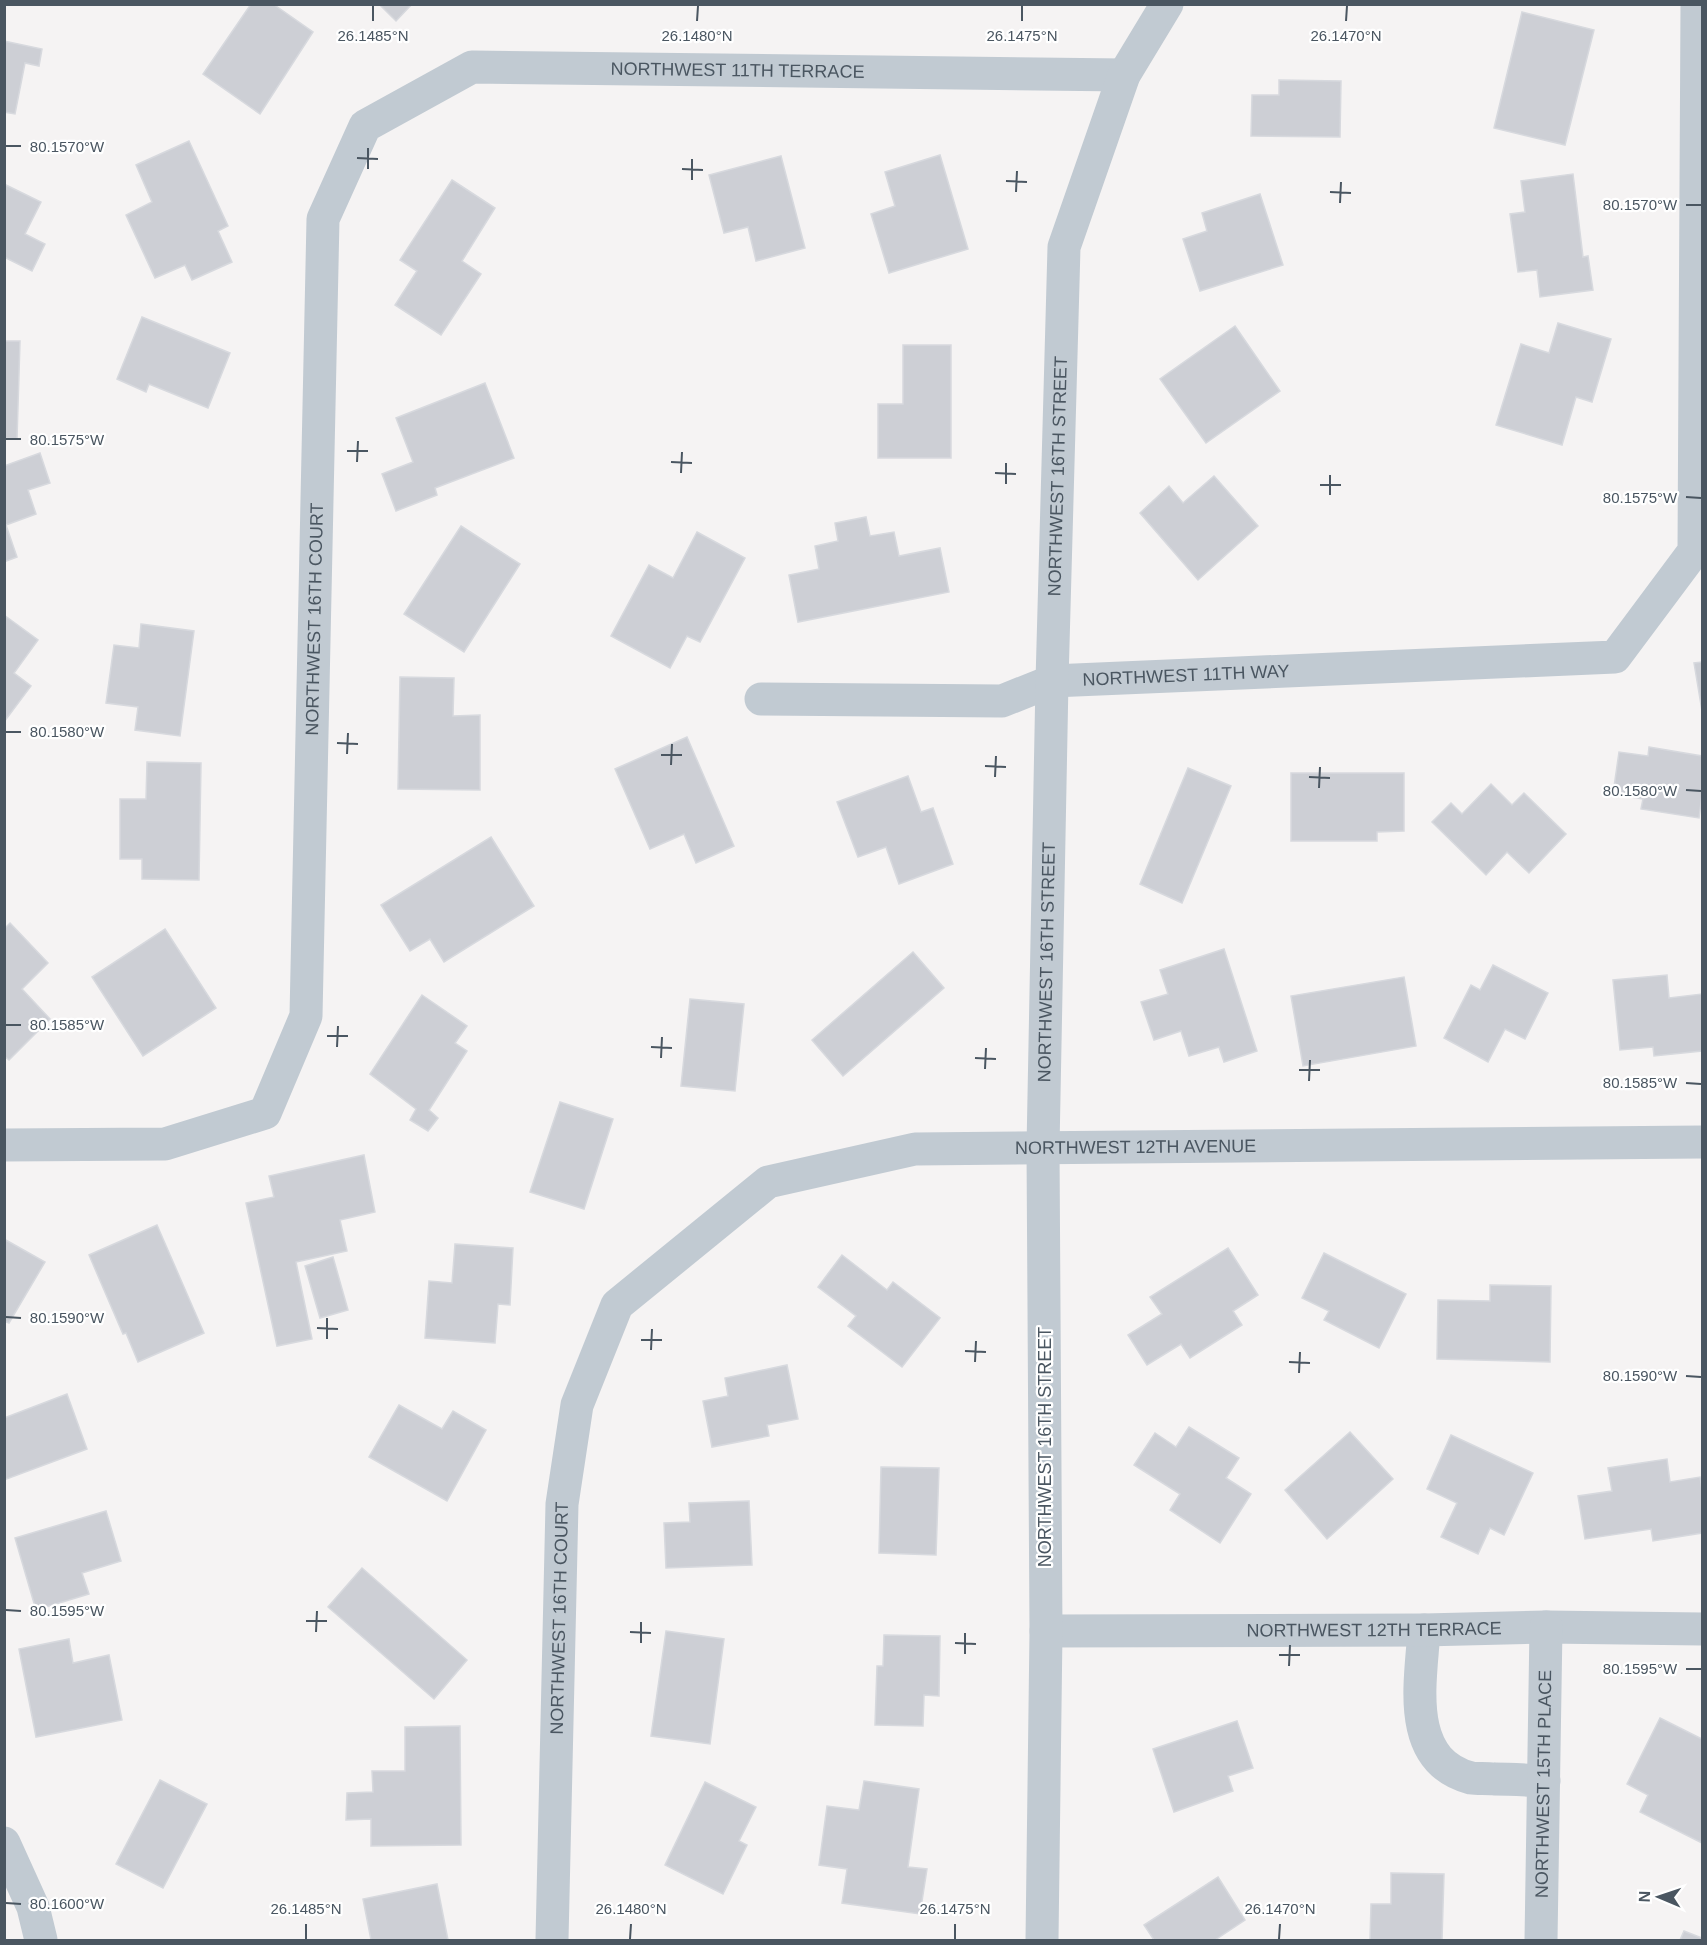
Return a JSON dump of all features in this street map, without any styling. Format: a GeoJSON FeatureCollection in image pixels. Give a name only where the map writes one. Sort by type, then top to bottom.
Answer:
{"type":"FeatureCollection","features":[{"type":"Feature","properties":{"kind":"street","name":"NORTHWEST 16TH STREET"},"geometry":{"type":"LineString","coordinates":[[1041,1941],[1046,1631],[1043,1148],[1052,681],[1064,247],[1124,75],[1167,4]]}},
{"type":"Feature","properties":{"kind":"street","name":"NORTHWEST 11TH WAY"},"geometry":{"type":"LineString","coordinates":[[761,699],[1002,701],[1052,681],[1615,657],[1694,551],[1697,4]]}},
{"type":"Feature","properties":{"kind":"street","name":"NORTHWEST 11TH TERRACE"},"geometry":{"type":"LineString","coordinates":[[365,126],[472,67],[1124,75]]}},
{"type":"Feature","properties":{"kind":"street","name":"NORTHWEST 16TH COURT"},"geometry":{"type":"LineString","coordinates":[[4,1145],[165,1144],[265,1113],[306,1016],[323,219],[365,126]]}},
{"type":"Feature","properties":{"kind":"street","name":"NORTHWEST 12TH AVENUE"},"geometry":{"type":"LineString","coordinates":[[617,1305],[768,1182],[915,1149],[1702,1142]]}},
{"type":"Feature","properties":{"kind":"street","name":"NORTHWEST 16TH COURT"},"geometry":{"type":"LineString","coordinates":[[552,1941],[562,1504],[577,1405],[617,1305]]}},
{"type":"Feature","properties":{"kind":"street","name":"NORTHWEST 12TH TERRACE"},"geometry":{"type":"LineString","coordinates":[[1046,1631],[1424,1630],[1546,1627],[1702,1629]]}},
{"type":"Feature","properties":{"kind":"street","name":"NORTHWEST 15TH PLACE"},"geometry":{"type":"LineString","coordinates":[[1541,1941],[1546,1627]]}},
{"type":"Feature","properties":{"kind":"street"},"geometry":{"type":"LineString","coordinates":[[1424,1630],[1419,1706],[1423,1731],[1434,1754],[1451,1770],[1472,1778],[1544,1781]]}},
{"type":"Feature","properties":{"kind":"street"},"geometry":{"type":"LineString","coordinates":[[4,1843],[33,1907],[41,1941]]}},
{"type":"Feature","properties":{"kind":"building"},"geometry":{"type":"Polygon","coordinates":[[[251,4],[273,4],[313,32],[260,114],[203,74],[251,4]]]}},
{"type":"Feature","properties":{"kind":"building"},"geometry":{"type":"Polygon","coordinates":[[[379,4],[412,4],[396,21],[379,4]]]}},
{"type":"Feature","properties":{"kind":"building"},"geometry":{"type":"Polygon","coordinates":[[[1522,12],[1594,30],[1565,145],[1494,128],[1522,12]]]}},
{"type":"Feature","properties":{"kind":"building"},"geometry":{"type":"Polygon","coordinates":[[[4,41],[42,49],[39,66],[25,63],[15,114],[4,112],[4,41]]]}},
{"type":"Feature","properties":{"kind":"building"},"geometry":{"type":"Polygon","coordinates":[[[1279,80],[1341,81],[1340,137],[1251,136],[1252,95],[1279,95],[1279,80]]]}},
{"type":"Feature","properties":{"kind":"building"},"geometry":{"type":"Polygon","coordinates":[[[189,141],[228,226],[218,231],[232,262],[192,280],[185,265],[155,278],[126,215],[152,202],[136,165],[189,141]]]}},
{"type":"Feature","properties":{"kind":"building"},"geometry":{"type":"Polygon","coordinates":[[[940,155],[968,249],[889,273],[871,214],[895,206],[885,172],[940,155]]]}},
{"type":"Feature","properties":{"kind":"building"},"geometry":{"type":"Polygon","coordinates":[[[781,156],[805,248],[756,261],[748,227],[724,233],[709,175],[781,156]]]}},
{"type":"Feature","properties":{"kind":"building"},"geometry":{"type":"Polygon","coordinates":[[[1573,174],[1583,257],[1588,256],[1593,290],[1540,297],[1537,270],[1518,272],[1510,214],[1525,212],[1521,181],[1573,174]]]}},
{"type":"Feature","properties":{"kind":"building"},"geometry":{"type":"Polygon","coordinates":[[[452,180],[495,208],[462,261],[481,274],[441,335],[395,305],[417,271],[400,260],[452,180]]]}},
{"type":"Feature","properties":{"kind":"building"},"geometry":{"type":"Polygon","coordinates":[[[4,184],[41,202],[25,234],[45,244],[32,271],[4,257],[4,184]]]}},
{"type":"Feature","properties":{"kind":"building"},"geometry":{"type":"Polygon","coordinates":[[[1260,194],[1283,265],[1200,291],[1183,239],[1207,231],[1202,213],[1260,194]]]}},
{"type":"Feature","properties":{"kind":"building"},"geometry":{"type":"Polygon","coordinates":[[[142,317],[230,353],[208,408],[149,384],[146,392],[117,379],[142,317]]]}},
{"type":"Feature","properties":{"kind":"building"},"geometry":{"type":"Polygon","coordinates":[[[1558,323],[1611,339],[1592,402],[1576,397],[1562,445],[1496,425],[1521,344],[1549,353],[1558,323]]]}},
{"type":"Feature","properties":{"kind":"building"},"geometry":{"type":"Polygon","coordinates":[[[1235,326],[1280,391],[1206,443],[1160,379],[1235,326]]]}},
{"type":"Feature","properties":{"kind":"building"},"geometry":{"type":"Polygon","coordinates":[[[4,341],[20,341],[17,439],[4,438],[4,341]]]}},
{"type":"Feature","properties":{"kind":"building"},"geometry":{"type":"Polygon","coordinates":[[[903,345],[951,345],[951,458],[878,458],[878,404],[903,404],[903,345]]]}},
{"type":"Feature","properties":{"kind":"building"},"geometry":{"type":"Polygon","coordinates":[[[485,383],[514,458],[435,488],[437,495],[396,511],[382,474],[413,462],[396,418],[485,383]]]}},
{"type":"Feature","properties":{"kind":"building"},"geometry":{"type":"Polygon","coordinates":[[[40,453],[50,483],[28,490],[36,514],[6,525],[17,557],[4,562],[4,466],[40,453]]]}},
{"type":"Feature","properties":{"kind":"building"},"geometry":{"type":"Polygon","coordinates":[[[1214,476],[1258,526],[1198,580],[1140,513],[1169,486],[1183,503],[1214,476]]]}},
{"type":"Feature","properties":{"kind":"building"},"geometry":{"type":"Polygon","coordinates":[[[866,517],[870,536],[894,532],[899,556],[940,548],[949,592],[798,622],[789,575],[819,569],[815,546],[838,541],[835,523],[866,517]]]}},
{"type":"Feature","properties":{"kind":"building"},"geometry":{"type":"Polygon","coordinates":[[[461,526],[520,564],[464,652],[404,614],[461,526]]]}},
{"type":"Feature","properties":{"kind":"building"},"geometry":{"type":"Polygon","coordinates":[[[697,532],[745,558],[700,642],[687,636],[670,668],[611,636],[649,565],[673,578],[697,532]]]}},
{"type":"Feature","properties":{"kind":"building"},"geometry":{"type":"Polygon","coordinates":[[[4,615],[38,640],[14,673],[31,686],[4,722],[4,615]]]}},
{"type":"Feature","properties":{"kind":"building"},"geometry":{"type":"Polygon","coordinates":[[[141,624],[194,631],[180,736],[135,730],[138,707],[106,703],[114,645],[139,648],[141,624]]]}},
{"type":"Feature","properties":{"kind":"building"},"geometry":{"type":"Polygon","coordinates":[[[1702,662],[1702,711],[1694,663],[1702,662]]]}},
{"type":"Feature","properties":{"kind":"building"},"geometry":{"type":"Polygon","coordinates":[[[400,677],[454,678],[453,716],[480,715],[480,790],[398,789],[400,677]]]}},
{"type":"Feature","properties":{"kind":"building"},"geometry":{"type":"Polygon","coordinates":[[[687,737],[734,846],[696,863],[684,834],[650,849],[615,769],[687,737]]]}},
{"type":"Feature","properties":{"kind":"building"},"geometry":{"type":"Polygon","coordinates":[[[1649,747],[1702,756],[1702,795],[1699,818],[1641,809],[1643,799],[1613,794],[1619,752],[1648,756],[1649,747]]]}},
{"type":"Feature","properties":{"kind":"building"},"geometry":{"type":"Polygon","coordinates":[[[147,762],[201,763],[199,880],[142,879],[142,859],[120,859],[120,799],[146,799],[147,762]]]}},
{"type":"Feature","properties":{"kind":"building"},"geometry":{"type":"Polygon","coordinates":[[[1188,768],[1231,786],[1182,903],[1140,884],[1188,768]]]}},
{"type":"Feature","properties":{"kind":"building"},"geometry":{"type":"Polygon","coordinates":[[[1291,773],[1404,773],[1404,831],[1377,832],[1377,841],[1291,841],[1291,773]]]}},
{"type":"Feature","properties":{"kind":"building"},"geometry":{"type":"Polygon","coordinates":[[[908,776],[921,812],[933,808],[953,864],[899,884],[886,847],[858,857],[837,802],[908,776]]]}},
{"type":"Feature","properties":{"kind":"building"},"geometry":{"type":"Polygon","coordinates":[[[1491,784],[1512,805],[1524,793],[1566,834],[1529,873],[1507,852],[1486,875],[1432,822],[1451,803],[1462,814],[1491,784]]]}},
{"type":"Feature","properties":{"kind":"building"},"geometry":{"type":"Polygon","coordinates":[[[491,837],[534,906],[444,962],[430,939],[410,951],[381,905],[491,837]]]}},
{"type":"Feature","properties":{"kind":"building"},"geometry":{"type":"Polygon","coordinates":[[[10,923],[48,963],[22,989],[50,1019],[9,1060],[4,1056],[4,929],[10,923]]]}},
{"type":"Feature","properties":{"kind":"building"},"geometry":{"type":"Polygon","coordinates":[[[165,929],[216,1008],[143,1056],[92,977],[165,929]]]}},
{"type":"Feature","properties":{"kind":"building"},"geometry":{"type":"Polygon","coordinates":[[[1224,949],[1257,1051],[1224,1062],[1219,1047],[1189,1056],[1181,1031],[1154,1040],[1141,1002],[1168,994],[1160,970],[1224,949]]]}},
{"type":"Feature","properties":{"kind":"building"},"geometry":{"type":"Polygon","coordinates":[[[913,952],[944,988],[843,1076],[812,1040],[913,952]]]}},
{"type":"Feature","properties":{"kind":"building"},"geometry":{"type":"Polygon","coordinates":[[[1493,965],[1548,993],[1525,1039],[1505,1029],[1488,1062],[1444,1038],[1471,985],[1480,990],[1493,965]]]}},
{"type":"Feature","properties":{"kind":"building"},"geometry":{"type":"Polygon","coordinates":[[[1667,975],[1669,998],[1702,994],[1702,1051],[1654,1056],[1653,1047],[1620,1050],[1613,980],[1667,975]]]}},
{"type":"Feature","properties":{"kind":"building"},"geometry":{"type":"Polygon","coordinates":[[[1404,977],[1416,1046],[1303,1066],[1291,996],[1404,977]]]}},
{"type":"Feature","properties":{"kind":"building"},"geometry":{"type":"Polygon","coordinates":[[[422,995],[467,1026],[455,1043],[467,1051],[429,1110],[438,1118],[428,1131],[410,1120],[416,1109],[370,1074],[422,995]]]}},
{"type":"Feature","properties":{"kind":"building"},"geometry":{"type":"Polygon","coordinates":[[[690,999],[744,1004],[735,1091],[681,1086],[690,999]]]}},
{"type":"Feature","properties":{"kind":"building"},"geometry":{"type":"Polygon","coordinates":[[[560,1102],[613,1119],[584,1209],[530,1192],[560,1102]]]}},
{"type":"Feature","properties":{"kind":"building"},"geometry":{"type":"Polygon","coordinates":[[[364,1155],[375,1212],[340,1220],[347,1251],[296,1262],[312,1339],[277,1346],[246,1203],[274,1197],[269,1176],[364,1155]]]}},
{"type":"Feature","properties":{"kind":"building"},"geometry":{"type":"Polygon","coordinates":[[[157,1225],[204,1333],[138,1362],[126,1333],[123,1334],[89,1255],[157,1225]]]}},
{"type":"Feature","properties":{"kind":"building"},"geometry":{"type":"Polygon","coordinates":[[[4,1239],[45,1262],[9,1323],[4,1321],[4,1239]]]}},
{"type":"Feature","properties":{"kind":"building"},"geometry":{"type":"Polygon","coordinates":[[[455,1244],[513,1248],[510,1305],[498,1304],[495,1343],[425,1338],[429,1281],[452,1283],[455,1244]]]}},
{"type":"Feature","properties":{"kind":"building"},"geometry":{"type":"Polygon","coordinates":[[[1228,1248],[1258,1295],[1233,1311],[1242,1325],[1190,1358],[1181,1344],[1147,1365],[1128,1335],[1162,1314],[1150,1297],[1228,1248]]]}},
{"type":"Feature","properties":{"kind":"building"},"geometry":{"type":"Polygon","coordinates":[[[1324,1253],[1406,1294],[1379,1348],[1324,1320],[1329,1311],[1302,1298],[1324,1253]]]}},
{"type":"Feature","properties":{"kind":"building"},"geometry":{"type":"Polygon","coordinates":[[[842,1255],[887,1290],[893,1282],[940,1318],[902,1367],[848,1326],[856,1316],[818,1287],[842,1255]]]}},
{"type":"Feature","properties":{"kind":"building"},"geometry":{"type":"Polygon","coordinates":[[[333,1257],[348,1310],[320,1318],[305,1266],[333,1257]]]}},
{"type":"Feature","properties":{"kind":"building"},"geometry":{"type":"Polygon","coordinates":[[[1490,1285],[1551,1286],[1550,1362],[1437,1359],[1438,1300],[1490,1301],[1490,1285]]]}},
{"type":"Feature","properties":{"kind":"building"},"geometry":{"type":"Polygon","coordinates":[[[787,1365],[798,1419],[767,1425],[769,1436],[712,1447],[703,1401],[728,1396],[725,1378],[787,1365]]]}},
{"type":"Feature","properties":{"kind":"building"},"geometry":{"type":"Polygon","coordinates":[[[67,1394],[87,1449],[4,1480],[4,1418],[67,1394]]]}},
{"type":"Feature","properties":{"kind":"building"},"geometry":{"type":"Polygon","coordinates":[[[399,1405],[442,1429],[453,1411],[486,1430],[447,1501],[369,1457],[399,1405]]]}},
{"type":"Feature","properties":{"kind":"building"},"geometry":{"type":"Polygon","coordinates":[[[1189,1427],[1239,1458],[1226,1478],[1251,1494],[1220,1543],[1170,1510],[1180,1494],[1134,1465],[1155,1433],[1176,1447],[1189,1427]]]}},
{"type":"Feature","properties":{"kind":"building"},"geometry":{"type":"Polygon","coordinates":[[[1350,1432],[1393,1479],[1327,1539],[1285,1490],[1350,1432]]]}},
{"type":"Feature","properties":{"kind":"building"},"geometry":{"type":"Polygon","coordinates":[[[1451,1435],[1533,1473],[1504,1535],[1490,1528],[1478,1554],[1441,1537],[1457,1503],[1427,1489],[1451,1435]]]}},
{"type":"Feature","properties":{"kind":"building"},"geometry":{"type":"Polygon","coordinates":[[[1667,1459],[1670,1482],[1700,1477],[1702,1533],[1653,1541],[1651,1529],[1585,1539],[1578,1496],[1612,1491],[1608,1468],[1667,1459]]]}},
{"type":"Feature","properties":{"kind":"building"},"geometry":{"type":"Polygon","coordinates":[[[881,1467],[939,1468],[936,1555],[879,1553],[881,1467]]]}},
{"type":"Feature","properties":{"kind":"building"},"geometry":{"type":"Polygon","coordinates":[[[749,1501],[752,1565],[666,1568],[664,1523],[690,1522],[689,1503],[749,1501]]]}},
{"type":"Feature","properties":{"kind":"building"},"geometry":{"type":"Polygon","coordinates":[[[106,1511],[121,1561],[82,1573],[89,1594],[36,1610],[15,1538],[106,1511]]]}},
{"type":"Feature","properties":{"kind":"building"},"geometry":{"type":"Polygon","coordinates":[[[362,1568],[467,1660],[434,1699],[328,1607],[362,1568]]]}},
{"type":"Feature","properties":{"kind":"building"},"geometry":{"type":"Polygon","coordinates":[[[666,1631],[724,1639],[710,1744],[651,1736],[666,1631]]]}},
{"type":"Feature","properties":{"kind":"building"},"geometry":{"type":"Polygon","coordinates":[[[884,1635],[940,1636],[939,1696],[924,1695],[923,1726],[875,1725],[877,1666],[883,1666],[884,1635]]]}},
{"type":"Feature","properties":{"kind":"building"},"geometry":{"type":"Polygon","coordinates":[[[69,1639],[73,1663],[109,1655],[122,1720],[36,1737],[19,1649],[69,1639]]]}},
{"type":"Feature","properties":{"kind":"building"},"geometry":{"type":"Polygon","coordinates":[[[1660,1718],[1702,1739],[1702,1843],[1640,1812],[1648,1795],[1627,1784],[1660,1718]]]}},
{"type":"Feature","properties":{"kind":"building"},"geometry":{"type":"Polygon","coordinates":[[[1237,1721],[1253,1768],[1228,1776],[1233,1791],[1174,1812],[1153,1749],[1237,1721]]]}},
{"type":"Feature","properties":{"kind":"building"},"geometry":{"type":"Polygon","coordinates":[[[460,1726],[461,1845],[371,1846],[371,1819],[346,1820],[347,1793],[373,1792],[372,1771],[405,1771],[405,1727],[460,1726]]]}},
{"type":"Feature","properties":{"kind":"building"},"geometry":{"type":"Polygon","coordinates":[[[160,1780],[207,1804],[163,1888],[116,1864],[160,1780]]]}},
{"type":"Feature","properties":{"kind":"building"},"geometry":{"type":"Polygon","coordinates":[[[864,1781],[919,1789],[908,1867],[927,1869],[920,1914],[842,1903],[847,1869],[819,1865],[827,1806],[859,1810],[864,1781]]]}},
{"type":"Feature","properties":{"kind":"building"},"geometry":{"type":"Polygon","coordinates":[[[705,1782],[756,1807],[739,1841],[747,1845],[723,1894],[665,1865],[705,1782]]]}},
{"type":"Feature","properties":{"kind":"building"},"geometry":{"type":"Polygon","coordinates":[[[1391,1873],[1444,1874],[1442,1940],[1370,1940],[1371,1904],[1391,1904],[1391,1873]]]}},
{"type":"Feature","properties":{"kind":"building"},"geometry":{"type":"Polygon","coordinates":[[[1218,1877],[1245,1920],[1215,1940],[1154,1940],[1144,1925],[1218,1877]]]}},
{"type":"Feature","properties":{"kind":"building"},"geometry":{"type":"Polygon","coordinates":[[[437,1884],[448,1940],[371,1940],[363,1899],[437,1884]]]}},
{"type":"Feature","properties":{"kind":"building"},"geometry":{"type":"Polygon","coordinates":[[[1684,1931],[1702,1938],[1702,1940],[1680,1940],[1684,1931]]]}}]}
